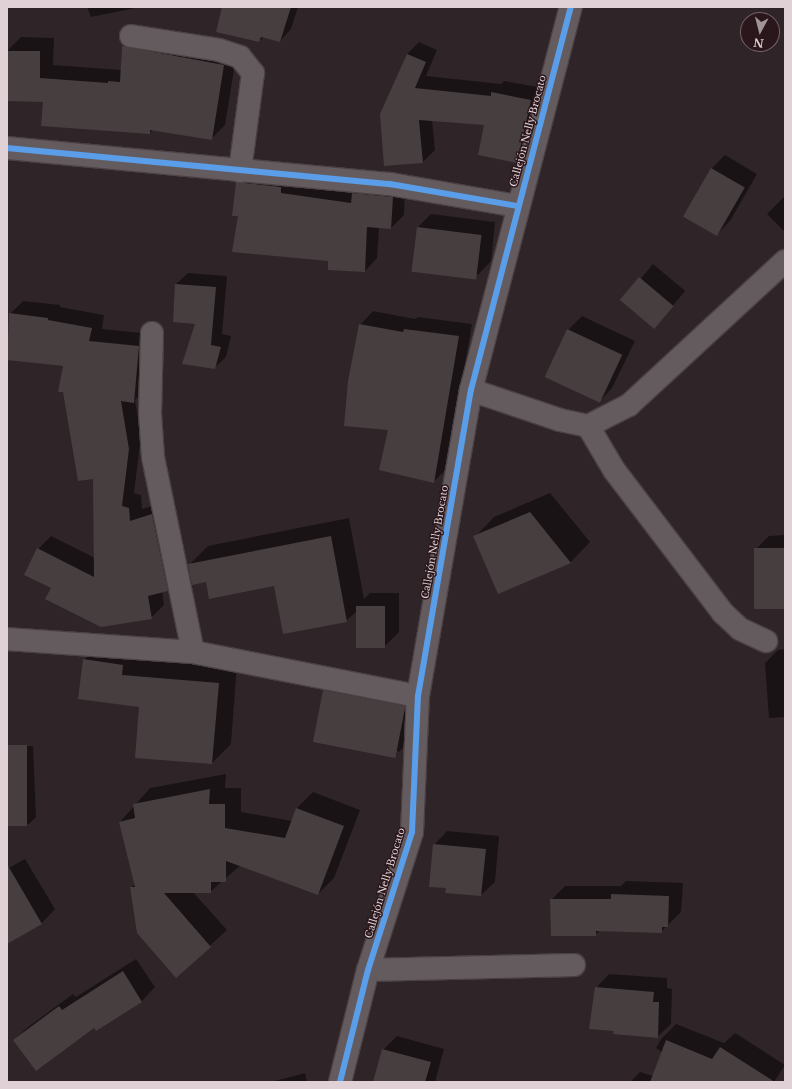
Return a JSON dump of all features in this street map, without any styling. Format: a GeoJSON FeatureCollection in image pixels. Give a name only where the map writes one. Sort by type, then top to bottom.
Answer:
{"type":"FeatureCollection","features":[{"type":"Feature","properties":{"kind":"street","name":"Callejón Nelly Brocato"},"geometry":{"type":"LineString","coordinates":[[340,1082],[368,970],[412,832],[418,696],[471,390],[571,7]]}},
{"type":"Feature","properties":{"kind":"street"},"geometry":{"type":"LineString","coordinates":[[131,36],[219,50],[240,57],[252,73],[240,171]]}},
{"type":"Feature","properties":{"kind":"street"},"geometry":{"type":"LineString","coordinates":[[7,148],[390,184],[518,206]]}},
{"type":"Feature","properties":{"kind":"street"},"geometry":{"type":"LineString","coordinates":[[471,390],[560,420],[588,426],[629,405],[785,261]]}},
{"type":"Feature","properties":{"kind":"street"},"geometry":{"type":"LineString","coordinates":[[152,333],[150,413],[153,457],[193,652]]}},
{"type":"Feature","properties":{"kind":"street"},"geometry":{"type":"LineString","coordinates":[[588,426],[614,470],[723,613],[740,629],[766,641]]}},
{"type":"Feature","properties":{"kind":"street"},"geometry":{"type":"LineString","coordinates":[[7,639],[193,652],[418,696]]}},
{"type":"Feature","properties":{"kind":"street"},"geometry":{"type":"LineString","coordinates":[[368,970],[574,965]]}},
{"type":"Feature","properties":{"kind":"building"},"geometry":{"type":"Polygon","coordinates":[[[222,7],[291,7],[280,42],[261,37],[259,42],[216,32],[222,7]]]}},
{"type":"Feature","properties":{"kind":"building"},"geometry":{"type":"Polygon","coordinates":[[[122,46],[224,65],[212,140],[150,130],[150,134],[41,126],[43,102],[7,101],[7,51],[40,51],[40,78],[108,83],[108,81],[120,82],[122,46]]]}},
{"type":"Feature","properties":{"kind":"building"},"geometry":{"type":"Polygon","coordinates":[[[407,54],[426,62],[415,88],[491,96],[491,92],[531,100],[517,163],[478,155],[484,125],[419,120],[423,163],[384,166],[380,114],[407,54]]]}},
{"type":"Feature","properties":{"kind":"building"},"geometry":{"type":"Polygon","coordinates":[[[711,168],[745,188],[717,236],[683,216],[711,168]]]}},
{"type":"Feature","properties":{"kind":"building"},"geometry":{"type":"Polygon","coordinates":[[[236,182],[281,187],[281,193],[351,203],[352,193],[393,197],[391,229],[367,227],[365,272],[328,270],[328,261],[232,252],[238,216],[232,216],[236,182]]]}},
{"type":"Feature","properties":{"kind":"building"},"geometry":{"type":"Polygon","coordinates":[[[417,227],[482,235],[476,280],[412,272],[417,227]]]}},
{"type":"Feature","properties":{"kind":"building"},"geometry":{"type":"Polygon","coordinates":[[[639,277],[673,306],[654,329],[620,300],[639,277]]]}},
{"type":"Feature","properties":{"kind":"building"},"geometry":{"type":"Polygon","coordinates":[[[175,284],[216,287],[211,345],[221,347],[215,369],[182,364],[195,324],[173,322],[175,284]]]}},
{"type":"Feature","properties":{"kind":"building"},"geometry":{"type":"Polygon","coordinates":[[[9,313],[48,318],[48,320],[92,328],[89,341],[139,346],[134,403],[121,401],[129,449],[122,506],[129,508],[130,521],[152,514],[168,591],[148,596],[152,619],[101,627],[45,599],[51,588],[24,575],[37,548],[94,577],[93,479],[78,481],[63,392],[58,392],[63,366],[7,360],[9,313]]]}},
{"type":"Feature","properties":{"kind":"building"},"geometry":{"type":"Polygon","coordinates":[[[359,324],[403,332],[404,329],[459,336],[434,483],[379,470],[388,430],[344,426],[348,381],[359,324]]]}},
{"type":"Feature","properties":{"kind":"building"},"geometry":{"type":"Polygon","coordinates":[[[567,329],[622,355],[600,403],[545,377],[567,329]]]}},
{"type":"Feature","properties":{"kind":"building"},"geometry":{"type":"Polygon","coordinates":[[[530,512],[571,563],[498,594],[473,536],[530,512]]]}},
{"type":"Feature","properties":{"kind":"building"},"geometry":{"type":"Polygon","coordinates":[[[331,536],[347,622],[283,634],[274,586],[209,599],[206,582],[192,585],[188,564],[331,536]]]}},
{"type":"Feature","properties":{"kind":"building"},"geometry":{"type":"Polygon","coordinates":[[[754,548],[785,548],[785,609],[754,609],[754,548]]]}},
{"type":"Feature","properties":{"kind":"building"},"geometry":{"type":"Polygon","coordinates":[[[356,606],[385,606],[385,648],[356,648],[356,606]]]}},
{"type":"Feature","properties":{"kind":"building"},"geometry":{"type":"Polygon","coordinates":[[[83,659],[123,665],[122,675],[219,683],[212,764],[135,758],[139,707],[78,699],[83,659]]]}},
{"type":"Feature","properties":{"kind":"building"},"geometry":{"type":"Polygon","coordinates":[[[323,690],[405,706],[395,758],[313,742],[323,690]]]}},
{"type":"Feature","properties":{"kind":"building"},"geometry":{"type":"Polygon","coordinates":[[[7,745],[27,745],[27,826],[7,826],[7,745]]]}},
{"type":"Feature","properties":{"kind":"building"},"geometry":{"type":"Polygon","coordinates":[[[210,789],[209,804],[225,804],[225,828],[285,838],[296,808],[344,826],[318,895],[226,861],[226,882],[211,882],[211,893],[164,893],[211,947],[176,978],[137,933],[130,887],[135,887],[119,822],[135,818],[133,804],[210,789]]]}},
{"type":"Feature","properties":{"kind":"building"},"geometry":{"type":"Polygon","coordinates":[[[433,844],[486,849],[481,896],[445,893],[446,888],[429,887],[433,844]]]}},
{"type":"Feature","properties":{"kind":"building"},"geometry":{"type":"Polygon","coordinates":[[[7,864],[42,924],[7,944],[7,864]]]}},
{"type":"Feature","properties":{"kind":"building"},"geometry":{"type":"Polygon","coordinates":[[[611,894],[669,896],[668,927],[662,927],[662,933],[596,931],[596,936],[551,936],[550,899],[611,899],[611,894]]]}},
{"type":"Feature","properties":{"kind":"building"},"geometry":{"type":"Polygon","coordinates":[[[123,971],[142,1002],[96,1031],[94,1028],[36,1071],[13,1040],[59,1006],[62,1010],[123,971]]]}},
{"type":"Feature","properties":{"kind":"building"},"geometry":{"type":"Polygon","coordinates":[[[595,987],[654,992],[653,1002],[659,1002],[658,1038],[613,1034],[614,1031],[589,1029],[595,987]]]}},
{"type":"Feature","properties":{"kind":"building"},"geometry":{"type":"Polygon","coordinates":[[[666,1040],[712,1059],[720,1047],[775,1082],[650,1082],[666,1040]]]}},
{"type":"Feature","properties":{"kind":"building"},"geometry":{"type":"Polygon","coordinates":[[[382,1049],[431,1062],[425,1082],[373,1082],[382,1049]]]}},
{"type":"Feature","properties":{"kind":"cycle path"},"geometry":{"type":"LineString","coordinates":[[340,1082],[368,970],[412,832],[418,696],[471,390],[571,7]]}},
{"type":"Feature","properties":{"kind":"cycle path"},"geometry":{"type":"LineString","coordinates":[[7,148],[390,184],[518,206]]}}]}
